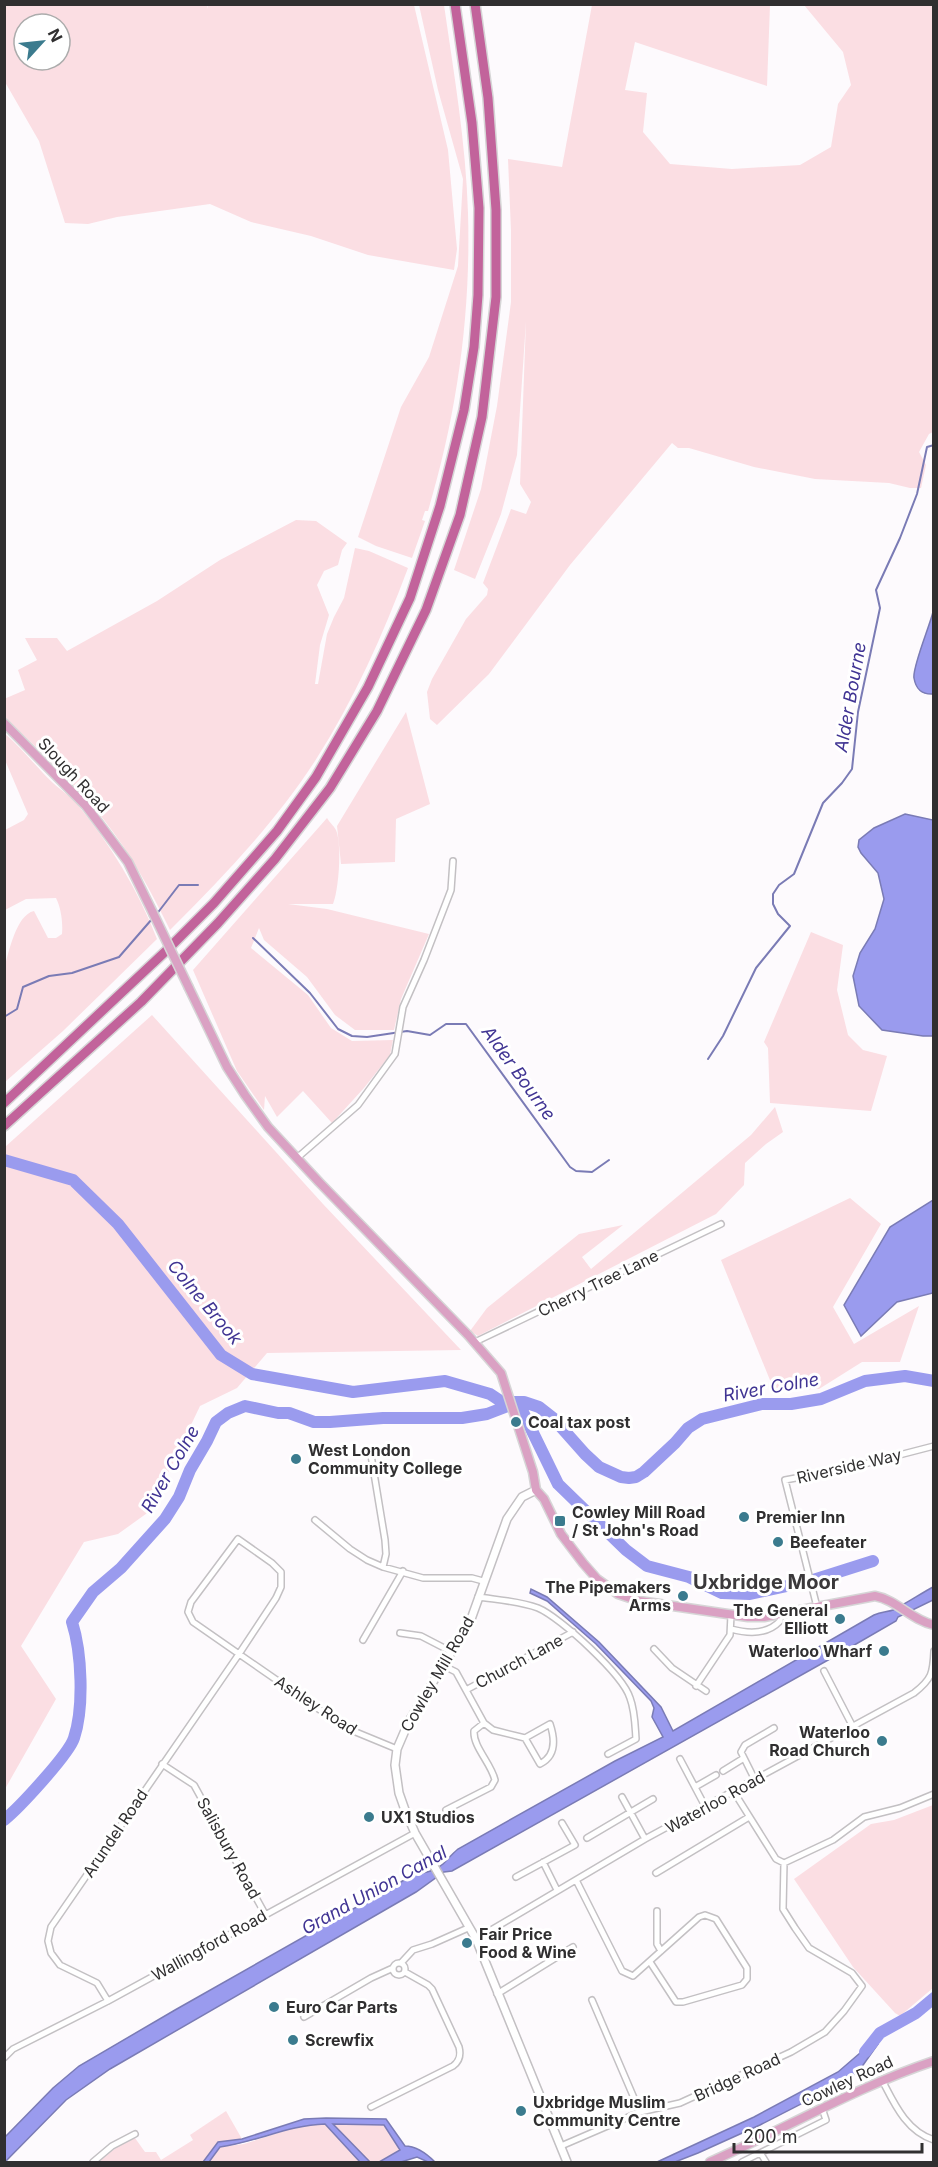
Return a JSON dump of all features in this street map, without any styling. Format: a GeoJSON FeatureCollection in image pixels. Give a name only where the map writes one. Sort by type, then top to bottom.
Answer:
{"type":"FeatureCollection","features":[{"type":"Feature","properties":{"kind":"highway"},"geometry":{"type":"LineString","coordinates":[[4,1103],[167,950],[214,903],[277,831],[316,777],[368,687],[410,598],[440,506],[464,410],[474,347],[477,306],[478,198],[472,123],[454,4]]}},
{"type":"Feature","properties":{"kind":"highway"},"geometry":{"type":"LineString","coordinates":[[4,1126],[141,1002],[275,860],[336,778],[377,711],[426,610],[460,514],[482,417],[496,297],[496,210],[488,98],[475,4]]}},
{"type":"Feature","properties":{"kind":"main road","name":"Slough Road"},"geometry":{"type":"LineString","coordinates":[[4,723],[86,806],[128,862],[227,1067],[268,1127],[475,1342],[501,1373],[533,1472],[536,1490]]}},
{"type":"Feature","properties":{"kind":"main road"},"geometry":{"type":"LineString","coordinates":[[536,1490],[561,1534],[583,1563],[597,1579],[618,1594],[639,1601],[731,1616],[756,1617],[875,1596],[892,1603],[916,1619],[933,1625]]}},
{"type":"Feature","properties":{"kind":"main road","name":"Cowley Road"},"geometry":{"type":"LineString","coordinates":[[710,2163],[882,2080],[933,2061]]}},
{"type":"Feature","properties":{"kind":"street"},"geometry":{"type":"LineString","coordinates":[[297,1158],[358,1105],[395,1054],[403,1007],[451,890],[453,861]]}},
{"type":"Feature","properties":{"kind":"street","name":"Cherry Tree Lane"},"geometry":{"type":"LineString","coordinates":[[475,1342],[721,1224]]}},
{"type":"Feature","properties":{"kind":"street","name":"Riverside Way"},"geometry":{"type":"LineString","coordinates":[[818,1606],[786,1480],[849,1468],[933,1446]]}},
{"type":"Feature","properties":{"kind":"street"},"geometry":{"type":"LineString","coordinates":[[370,1449],[385,1540],[386,1554],[383,1567]]}},
{"type":"Feature","properties":{"kind":"street","name":"Cowley Mill Road"},"geometry":{"type":"LineString","coordinates":[[536,1490],[522,1497],[507,1519],[470,1622],[450,1651],[409,1721],[397,1749],[395,1765],[399,1793],[415,1833],[476,1940],[567,2163]]}},
{"type":"Feature","properties":{"kind":"street"},"geometry":{"type":"LineString","coordinates":[[315,1520],[350,1549],[366,1560],[383,1567],[423,1578],[472,1578],[483,1581]]}},
{"type":"Feature","properties":{"kind":"street","name":"Arundel Road"},"geometry":{"type":"LineString","coordinates":[[108,2001],[97,1983],[60,1965],[51,1953],[48,1941],[51,1927],[239,1654],[276,1598],[281,1587],[281,1572],[272,1563],[237,1539],[191,1602],[188,1612],[193,1622],[239,1654]]}},
{"type":"Feature","properties":{"kind":"street"},"geometry":{"type":"LineString","coordinates":[[363,1640],[403,1571]]}},
{"type":"Feature","properties":{"kind":"street"},"geometry":{"type":"LineString","coordinates":[[478,1597],[520,1603],[553,1616],[573,1632],[625,1686],[630,1697],[636,1739],[608,1754]]}},
{"type":"Feature","properties":{"kind":"street"},"geometry":{"type":"LineString","coordinates":[[731,1629],[744,1633],[762,1633],[776,1626],[781,1614]]}},
{"type":"Feature","properties":{"kind":"street"},"geometry":{"type":"LineString","coordinates":[[696,1686],[730,1635],[731,1616]]}},
{"type":"Feature","properties":{"kind":"street","name":"Church Lane"},"geometry":{"type":"LineString","coordinates":[[466,1690],[573,1632]]}},
{"type":"Feature","properties":{"kind":"street"},"geometry":{"type":"LineString","coordinates":[[400,1633],[421,1636],[450,1651]]}},
{"type":"Feature","properties":{"kind":"street"},"geometry":{"type":"LineString","coordinates":[[654,1649],[672,1668],[706,1691]]}},
{"type":"Feature","properties":{"kind":"street"},"geometry":{"type":"LineString","coordinates":[[933,1651],[933,1667],[929,1681],[933,1687]]}},
{"type":"Feature","properties":{"kind":"street","name":"Ashley Road"},"geometry":{"type":"LineString","coordinates":[[239,1654],[346,1728],[397,1749]]}},
{"type":"Feature","properties":{"kind":"street"},"geometry":{"type":"LineString","coordinates":[[442,1665],[456,1672],[484,1723],[493,1730],[525,1738],[550,1724],[554,1734],[553,1749],[548,1760],[540,1764],[525,1738]]}},
{"type":"Feature","properties":{"kind":"street"},"geometry":{"type":"LineString","coordinates":[[824,1671],[853,1727]]}},
{"type":"Feature","properties":{"kind":"street","name":"Waterloo Road"},"geometry":{"type":"LineString","coordinates":[[476,1940],[645,1839],[853,1727],[914,1693],[929,1681]]}},
{"type":"Feature","properties":{"kind":"street"},"geometry":{"type":"LineString","coordinates":[[447,1810],[491,1787],[495,1780],[493,1770],[474,1738],[474,1731],[484,1723]]}},
{"type":"Feature","properties":{"kind":"street"},"geometry":{"type":"LineString","coordinates":[[755,1780],[741,1752],[745,1745],[774,1728]]}},
{"type":"Feature","properties":{"kind":"street"},"geometry":{"type":"LineString","coordinates":[[723,1771],[744,1758]]}},
{"type":"Feature","properties":{"kind":"street"},"geometry":{"type":"LineString","coordinates":[[680,1759],[706,1808]]}},
{"type":"Feature","properties":{"kind":"street","name":"Salisbury Road"},"geometry":{"type":"LineString","coordinates":[[162,1764],[194,1785],[265,1914]]}},
{"type":"Feature","properties":{"kind":"street"},"geometry":{"type":"LineString","coordinates":[[695,1788],[716,1775]]}},
{"type":"Feature","properties":{"kind":"street"},"geometry":{"type":"LineString","coordinates":[[734,1792],[777,1858],[784,1863],[833,1840],[864,1817],[900,1808],[933,1794]]}},
{"type":"Feature","properties":{"kind":"street"},"geometry":{"type":"LineString","coordinates":[[622,1797],[645,1839]]}},
{"type":"Feature","properties":{"kind":"street"},"geometry":{"type":"LineString","coordinates":[[586,1838],[653,1799]]}},
{"type":"Feature","properties":{"kind":"street"},"geometry":{"type":"LineString","coordinates":[[656,1873],[749,1817]]}},
{"type":"Feature","properties":{"kind":"street"},"geometry":{"type":"LineString","coordinates":[[516,1877],[575,1845],[562,1822]]}},
{"type":"Feature","properties":{"kind":"street","name":"Wallingford Road"},"geometry":{"type":"LineString","coordinates":[[4,2058],[14,2049],[108,2001],[415,1833]]}},
{"type":"Feature","properties":{"kind":"street"},"geometry":{"type":"LineString","coordinates":[[543,1862],[557,1890]]}},
{"type":"Feature","properties":{"kind":"street","name":"Bridge Road"},"geometry":{"type":"LineString","coordinates":[[561,2146],[640,2112],[680,2103],[791,2052],[825,2032],[844,2011],[862,1986],[852,1972],[809,1948],[783,1909],[784,1863]]}},
{"type":"Feature","properties":{"kind":"street"},"geometry":{"type":"LineString","coordinates":[[576,1880],[622,1971],[633,1976],[699,1917],[705,1916],[716,1919],[747,1968],[747,1979],[742,1984],[683,2002],[676,2002],[650,1962]]}},
{"type":"Feature","properties":{"kind":"street"},"geometry":{"type":"LineString","coordinates":[[657,1911],[657,1944],[661,1951]]}},
{"type":"Feature","properties":{"kind":"street"},"geometry":{"type":"LineString","coordinates":[[304,2017],[371,1977],[393,1968],[413,1950],[468,1928]]}},
{"type":"Feature","properties":{"kind":"street"},"geometry":{"type":"LineString","coordinates":[[497,1994],[573,1947]]}},
{"type":"Feature","properties":{"kind":"street"},"geometry":{"type":"LineString","coordinates":[[401,1963],[405,1966],[405,1972]]}},
{"type":"Feature","properties":{"kind":"street"},"geometry":{"type":"LineString","coordinates":[[393,1968],[397,1975],[405,1972]]}},
{"type":"Feature","properties":{"kind":"street"},"geometry":{"type":"LineString","coordinates":[[371,2107],[453,2066],[460,2057],[459,2047],[432,1989],[405,1972]]}},
{"type":"Feature","properties":{"kind":"street"},"geometry":{"type":"LineString","coordinates":[[592,2000],[640,2112]]}},
{"type":"Feature","properties":{"kind":"street"},"geometry":{"type":"LineString","coordinates":[[882,2080],[896,2107],[909,2124],[933,2140]]}},
{"type":"Feature","properties":{"kind":"street"},"geometry":{"type":"LineString","coordinates":[[742,2163],[826,2120],[822,2108]]}},
{"type":"Feature","properties":{"kind":"street"},"geometry":{"type":"LineString","coordinates":[[93,2163],[112,2146],[135,2134]]}},
{"type":"Feature","properties":{"kind":"street"},"geometry":{"type":"LineString","coordinates":[[761,2154],[766,2163]]}},
{"type":"Feature","properties":{"kind":"shaded area"},"geometry":{"type":"Polygon","coordinates":[[[207,4],[207,9],[208,4],[414,5],[448,150],[457,249],[454,270],[368,255],[311,236],[251,222],[210,204],[117,217],[88,224],[65,223],[39,141],[5,82],[5,5],[207,4]]]}},
{"type":"Feature","properties":{"kind":"shaded area"},"geometry":{"type":"Polygon","coordinates":[[[419,5],[444,5],[465,161],[468,251],[464,327],[454,401],[438,475],[428,511],[425,511],[422,520],[425,521],[412,558],[376,546],[358,537],[401,407],[429,357],[458,266],[463,179],[438,90],[419,5]]]}},
{"type":"Feature","properties":{"kind":"shaded area"},"geometry":{"type":"Polygon","coordinates":[[[592,5],[770,5],[767,86],[635,42],[625,90],[647,93],[643,132],[670,164],[732,169],[800,165],[831,147],[838,104],[851,85],[843,52],[804,5],[933,5],[933,432],[929,434],[919,452],[926,465],[921,488],[910,488],[889,483],[815,479],[754,467],[689,448],[678,448],[672,443],[570,565],[489,674],[437,725],[430,719],[427,692],[432,679],[466,619],[487,595],[488,589],[483,583],[511,509],[526,514],[531,502],[520,484],[526,321],[517,455],[501,514],[475,579],[454,570],[481,489],[497,406],[511,302],[508,159],[562,167],[592,5]]]}},
{"type":"Feature","properties":{"kind":"shaded area"},"geometry":{"type":"Polygon","coordinates":[[[296,520],[316,521],[347,543],[342,550],[338,565],[324,571],[317,585],[329,615],[320,645],[315,684],[318,684],[327,634],[344,598],[355,548],[369,551],[408,568],[367,667],[315,761],[265,828],[170,930],[140,873],[114,833],[81,793],[5,717],[4,699],[25,690],[18,670],[37,660],[25,638],[57,638],[67,651],[157,601],[220,560],[296,520]]]}},
{"type":"Feature","properties":{"kind":"shaded area"},"geometry":{"type":"Polygon","coordinates":[[[406,712],[430,804],[396,819],[395,862],[341,864],[337,826],[406,712]]]}},
{"type":"Feature","properties":{"kind":"shaded area"},"geometry":{"type":"Polygon","coordinates":[[[4,733],[53,783],[75,801],[112,852],[132,886],[157,939],[63,1031],[5,1082],[4,969],[14,935],[22,919],[34,911],[48,938],[56,938],[62,934],[62,920],[56,898],[26,899],[5,910],[5,830],[24,820],[28,814],[5,760],[4,733]]]}},
{"type":"Feature","properties":{"kind":"shaded area"},"geometry":{"type":"Polygon","coordinates":[[[327,818],[336,830],[339,845],[338,878],[333,904],[288,904],[327,909],[429,934],[401,999],[394,1030],[355,1030],[335,1015],[307,977],[264,940],[259,928],[251,948],[308,995],[331,1028],[352,1041],[393,1040],[390,1055],[332,1123],[303,1091],[277,1117],[265,1096],[264,1110],[237,1071],[193,970],[327,818]]]}},
{"type":"Feature","properties":{"kind":"shaded area"},"geometry":{"type":"Polygon","coordinates":[[[811,932],[843,945],[837,990],[848,1035],[863,1050],[887,1056],[871,1111],[770,1103],[768,1048],[764,1042],[811,932]]]}},
{"type":"Feature","properties":{"kind":"shaded area"},"geometry":{"type":"Polygon","coordinates":[[[152,1015],[323,1204],[461,1350],[267,1353],[237,1388],[200,1406],[150,1511],[118,1534],[84,1542],[21,1646],[56,1699],[5,1789],[5,1147],[152,1015]]]}},
{"type":"Feature","properties":{"kind":"shaded area"},"geometry":{"type":"Polygon","coordinates":[[[775,1107],[783,1132],[745,1163],[744,1185],[716,1214],[478,1336],[470,1331],[487,1308],[579,1234],[623,1225],[582,1257],[591,1269],[751,1135],[775,1107]]]}},
{"type":"Feature","properties":{"kind":"shaded area"},"geometry":{"type":"Polygon","coordinates":[[[850,1198],[881,1224],[833,1307],[854,1344],[919,1306],[900,1362],[862,1362],[819,1389],[774,1390],[721,1260],[850,1198]]]}},
{"type":"Feature","properties":{"kind":"shaded area"},"geometry":{"type":"Polygon","coordinates":[[[933,1805],[933,1988],[900,2016],[853,1967],[794,1879],[871,1824],[894,1820],[933,1805]]]}},
{"type":"Feature","properties":{"kind":"shaded area"},"geometry":{"type":"Polygon","coordinates":[[[226,2111],[242,2139],[218,2142],[203,2162],[98,2162],[117,2147],[135,2138],[145,2152],[156,2152],[161,2160],[193,2140],[190,2135],[226,2111]]]}},
{"type":"Feature","properties":{"kind":"shaded area"},"geometry":{"type":"Polygon","coordinates":[[[325,2124],[360,2162],[209,2162],[220,2147],[244,2144],[303,2125],[325,2124]]]}},
{"type":"Feature","properties":{"kind":"shaded area"},"geometry":{"type":"Polygon","coordinates":[[[332,2124],[384,2125],[400,2150],[379,2162],[370,2162],[332,2124]]]}},
{"type":"Feature","properties":{"kind":"water"},"geometry":{"type":"Polygon","coordinates":[[[933,612],[934,694],[930,694],[918,689],[914,673],[933,612]]]}},
{"type":"Feature","properties":{"kind":"water"},"geometry":{"type":"Polygon","coordinates":[[[905,814],[933,820],[933,1036],[882,1030],[859,1006],[853,976],[860,953],[875,929],[884,899],[878,873],[861,853],[858,847],[859,840],[874,828],[905,814]]]}},
{"type":"Feature","properties":{"kind":"water"},"geometry":{"type":"Polygon","coordinates":[[[933,1200],[933,1293],[897,1302],[861,1336],[844,1305],[890,1227],[933,1200]]]}},
{"type":"Feature","properties":{"kind":"water"},"geometry":{"type":"Polygon","coordinates":[[[933,1587],[933,1600],[898,1617],[896,1621],[837,1655],[452,1871],[444,1872],[416,1892],[110,2069],[66,2100],[5,2162],[4,2138],[53,2088],[79,2066],[413,1875],[436,1869],[458,1849],[615,1761],[663,1737],[652,1717],[654,1708],[651,1701],[596,1644],[547,1601],[530,1593],[531,1589],[547,1597],[599,1642],[661,1707],[673,1731],[874,1615],[893,1610],[933,1587]]]}},
{"type":"Feature","properties":{"kind":"water"},"geometry":{"type":"Polygon","coordinates":[[[873,2038],[878,2044],[861,2068],[848,2080],[760,2125],[698,2153],[675,2162],[657,2162],[754,2117],[838,2072],[873,2038]]]}},
{"type":"Feature","properties":{"kind":"water"},"geometry":{"type":"Polygon","coordinates":[[[304,2119],[386,2119],[405,2146],[422,2151],[435,2162],[428,2162],[417,2157],[401,2162],[379,2162],[400,2150],[384,2125],[333,2124],[370,2162],[360,2162],[325,2124],[298,2127],[220,2147],[209,2162],[203,2162],[218,2142],[242,2139],[304,2119]]]}},
{"type":"Feature","properties":{"kind":"waterway","name":"Alder Bourne"},"geometry":{"type":"LineString","coordinates":[[708,1059],[723,1036],[756,968],[790,926],[778,914],[773,904],[773,894],[779,885],[794,874],[823,803],[852,769],[858,712],[880,608],[876,590],[917,494],[927,447],[934,445]]}},
{"type":"Feature","properties":{"kind":"waterway","name":"Alder Bourne"},"geometry":{"type":"LineString","coordinates":[[156,915],[179,885],[198,885]]}},
{"type":"Feature","properties":{"kind":"waterway","name":"Alder Bourne"},"geometry":{"type":"LineString","coordinates":[[4,1017],[17,1009],[23,987],[49,976],[72,973],[119,957],[152,919]]}},
{"type":"Feature","properties":{"kind":"waterway","name":"Alder Bourne"},"geometry":{"type":"LineString","coordinates":[[253,938],[310,993],[338,1029],[352,1036],[367,1037],[407,1031],[430,1035],[446,1024],[466,1024],[570,1167],[576,1171],[592,1172],[609,1160]]}},
{"type":"Feature","properties":{"kind":"waterway","name":"Colne Brook"},"geometry":{"type":"LineString","coordinates":[[4,1160],[73,1180],[118,1224],[221,1355],[252,1374],[353,1392],[445,1381],[490,1394],[502,1402],[518,1402],[558,1484],[626,1550],[647,1566],[689,1577],[722,1593],[750,1594],[810,1581],[873,1561]]}},
{"type":"Feature","properties":{"kind":"waterway","name":"River Colne"},"geometry":{"type":"LineString","coordinates":[[4,1820],[54,1768],[74,1738],[79,1712],[80,1664],[72,1622],[93,1592],[121,1568],[165,1519],[179,1497],[190,1470],[216,1422],[228,1413],[245,1406],[289,1413],[314,1422],[383,1418],[462,1418],[487,1414],[518,1402],[524,1402],[539,1407],[553,1418],[599,1467],[621,1477],[629,1478],[644,1472],[688,1428],[702,1419],[762,1404],[791,1404],[821,1399],[865,1381],[905,1376],[934,1381]]}},
{"type":"Feature","properties":{"kind":"waterway"},"geometry":{"type":"LineString","coordinates":[[865,2052],[880,2033],[916,2013],[934,1998]]}},
{"type":"Feature","properties":{"kind":"place","name":"Coal tax post"},"geometry":{"type":"Point","coordinates":[516,1422]}},
{"type":"Feature","properties":{"kind":"place","name":"West London Community College"},"geometry":{"type":"Point","coordinates":[296,1459]}},
{"type":"Feature","properties":{"kind":"place","name":"Premier Inn"},"geometry":{"type":"Point","coordinates":[744,1517]}},
{"type":"Feature","properties":{"kind":"place","name":"Cowley Mill Road / St John's Road"},"geometry":{"type":"Point","coordinates":[560,1521]}},
{"type":"Feature","properties":{"kind":"place","name":"Beefeater"},"geometry":{"type":"Point","coordinates":[778,1542]}},
{"type":"Feature","properties":{"kind":"place","name":"The Pipemakers Arms"},"geometry":{"type":"Point","coordinates":[683,1596]}},
{"type":"Feature","properties":{"kind":"place","name":"The General Elliott"},"geometry":{"type":"Point","coordinates":[840,1619]}},
{"type":"Feature","properties":{"kind":"place","name":"Waterloo Wharf"},"geometry":{"type":"Point","coordinates":[884,1651]}},
{"type":"Feature","properties":{"kind":"place","name":"Waterloo Road Church"},"geometry":{"type":"Point","coordinates":[882,1741]}},
{"type":"Feature","properties":{"kind":"place","name":"UX1 Studios"},"geometry":{"type":"Point","coordinates":[369,1817]}},
{"type":"Feature","properties":{"kind":"place","name":"Fair Price Food & Wine"},"geometry":{"type":"Point","coordinates":[467,1943]}},
{"type":"Feature","properties":{"kind":"place","name":"Euro Car Parts"},"geometry":{"type":"Point","coordinates":[274,2007]}},
{"type":"Feature","properties":{"kind":"place","name":"Screwfix"},"geometry":{"type":"Point","coordinates":[293,2040]}},
{"type":"Feature","properties":{"kind":"place","name":"Uxbridge Muslim Community Centre"},"geometry":{"type":"Point","coordinates":[521,2111]}},
{"type":"Feature","properties":{"kind":"district","name":"Uxbridge Moor"},"geometry":{"type":"Point","coordinates":[766,1582]}},
{"type":"Feature","properties":{"kind":"water label","name":"Grand Union Canal"},"geometry":{"type":"Point","coordinates":[374,1890]}}]}
